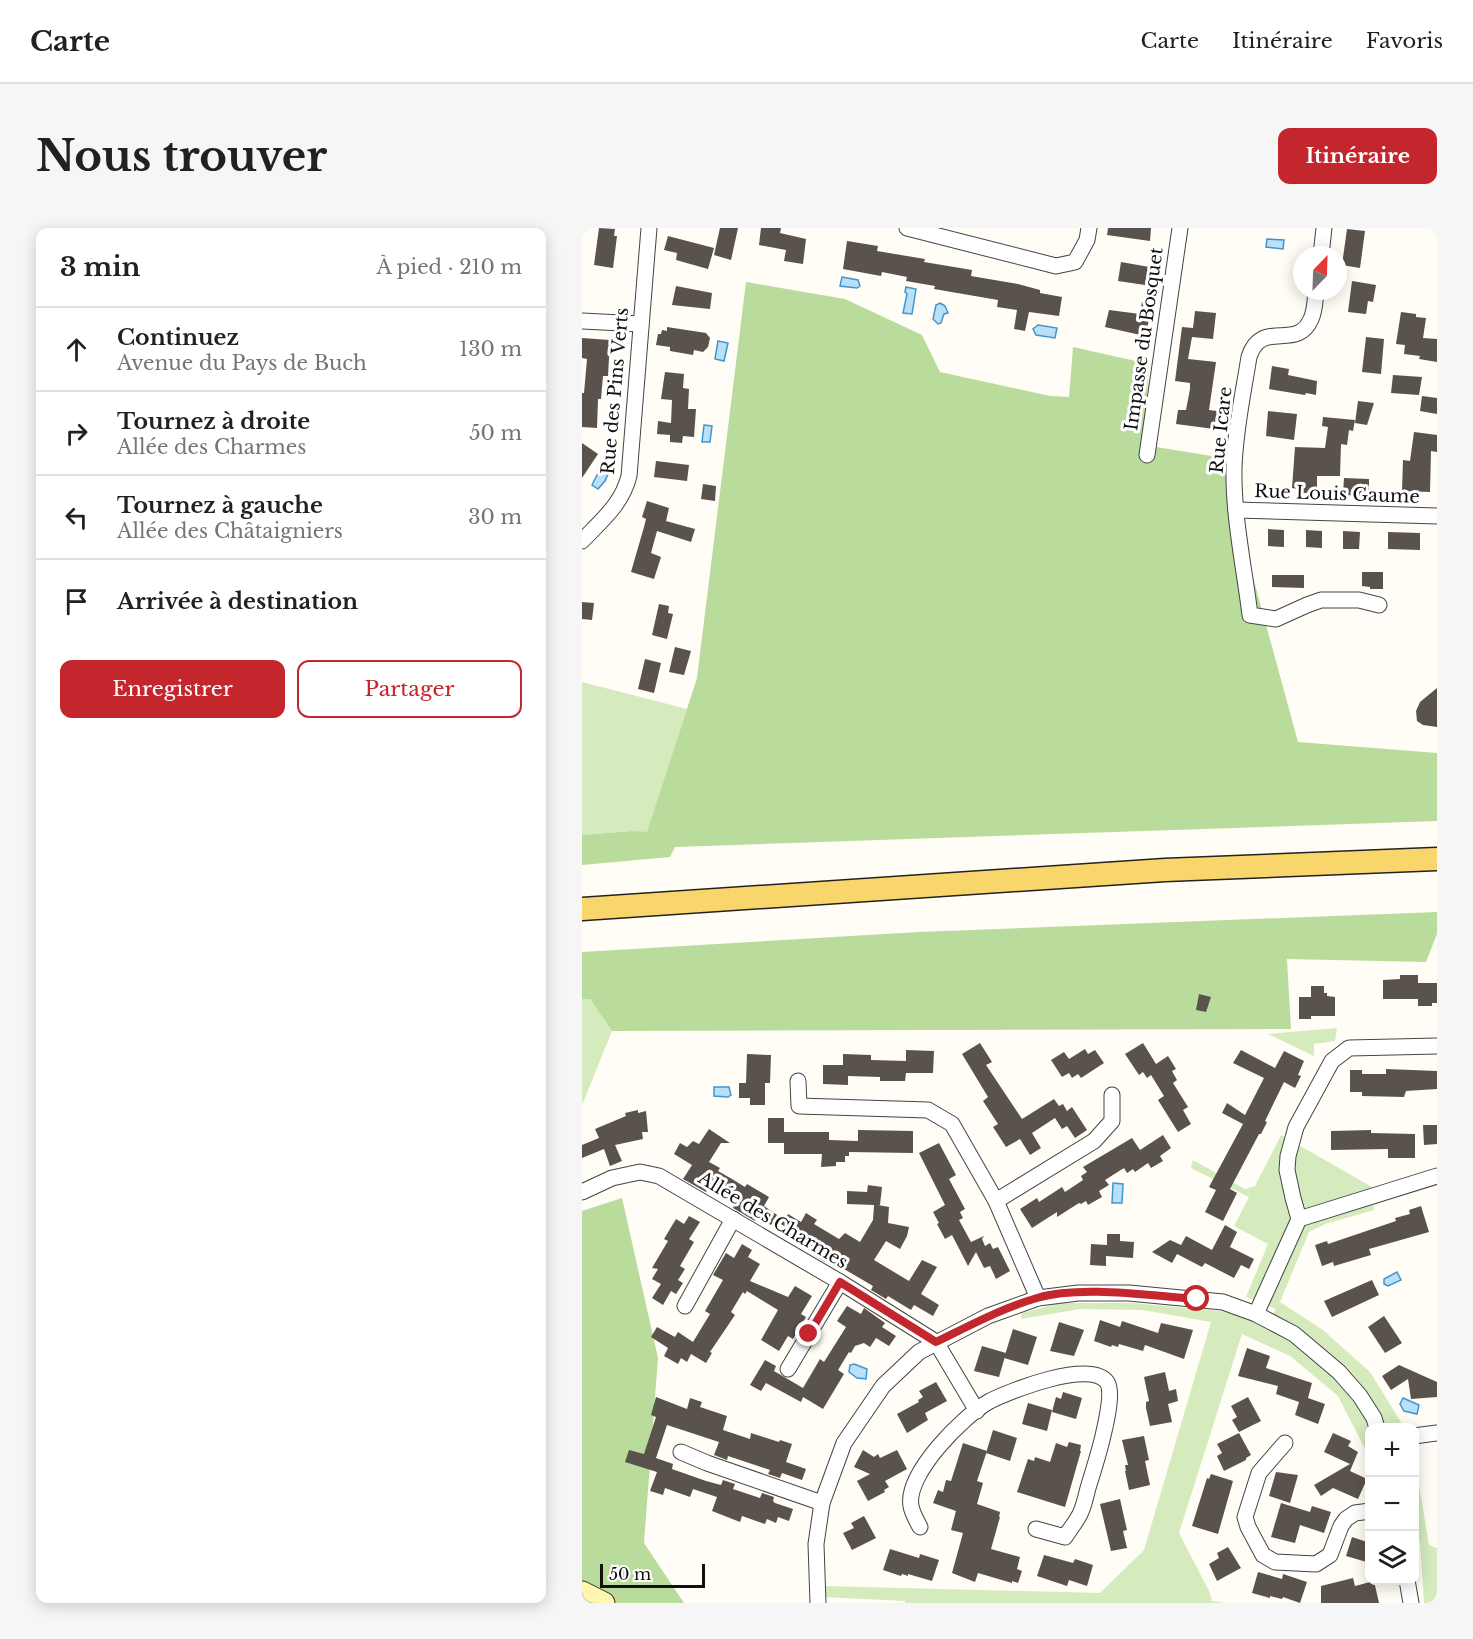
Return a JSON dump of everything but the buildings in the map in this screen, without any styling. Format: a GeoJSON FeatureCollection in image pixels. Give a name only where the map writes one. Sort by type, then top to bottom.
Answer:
{"type":"FeatureCollection","features":[{"type":"Feature","properties":{"kind":"main road"},"geometry":{"type":"LineString","coordinates":[[582,909],[1165,870],[1437,859]]}},
{"type":"Feature","properties":{"kind":"main road"},"geometry":{"type":"LineString","coordinates":[[582,1592],[604,1603]]}},
{"type":"Feature","properties":{"kind":"street","name":"Rue des Pins Verts"},"geometry":{"type":"LineString","coordinates":[[582,541],[618,502],[626,486],[649,228]]}},
{"type":"Feature","properties":{"kind":"street"},"geometry":{"type":"LineString","coordinates":[[907,228],[1056,266],[1076,262],[1087,240],[1089,228]]}},
{"type":"Feature","properties":{"kind":"street","name":"Impasse du Bosquet"},"geometry":{"type":"LineString","coordinates":[[1148,455],[1180,228]]}},
{"type":"Feature","properties":{"kind":"street"},"geometry":{"type":"LineString","coordinates":[[1322,246],[1324,228]]}},
{"type":"Feature","properties":{"kind":"street","name":"Rue Icare"},"geometry":{"type":"LineString","coordinates":[[1315,300],[1313,313],[1305,329],[1297,334],[1265,336],[1252,348],[1235,446],[1234,490],[1250,615],[1276,619],[1321,600],[1359,600],[1379,605]]}},
{"type":"Feature","properties":{"kind":"street"},"geometry":{"type":"LineString","coordinates":[[582,321],[641,324]]}},
{"type":"Feature","properties":{"kind":"street","name":"Rue Louis Gaume"},"geometry":{"type":"LineString","coordinates":[[1236,510],[1437,516]]}},
{"type":"Feature","properties":{"kind":"street"},"geometry":{"type":"LineString","coordinates":[[1256,1314],[1299,1219],[1287,1170],[1288,1155],[1296,1127],[1332,1061],[1349,1048],[1437,1046]]}},
{"type":"Feature","properties":{"kind":"street"},"geometry":{"type":"LineString","coordinates":[[798,1082],[799,1106],[928,1110],[952,1124],[996,1201],[1038,1298]]}},
{"type":"Feature","properties":{"kind":"street"},"geometry":{"type":"LineString","coordinates":[[996,1201],[1094,1141],[1112,1121],[1112,1095]]}},
{"type":"Feature","properties":{"kind":"street","name":"Allée des Charmes"},"geometry":{"type":"LineString","coordinates":[[582,1192],[612,1178],[640,1172],[659,1176],[840,1282],[936,1342]]}},
{"type":"Feature","properties":{"kind":"street"},"geometry":{"type":"LineString","coordinates":[[1299,1219],[1437,1176]]}},
{"type":"Feature","properties":{"kind":"street"},"geometry":{"type":"LineString","coordinates":[[685,1306],[733,1219]]}},
{"type":"Feature","properties":{"kind":"street"},"geometry":{"type":"LineString","coordinates":[[788,1370],[840,1282]]}},
{"type":"Feature","properties":{"kind":"street"},"geometry":{"type":"LineString","coordinates":[[818,1603],[816,1544],[822,1503],[844,1443],[883,1386],[919,1352],[936,1342],[988,1316],[1038,1298],[1078,1293],[1129,1293],[1222,1302],[1256,1314],[1294,1334],[1339,1372],[1360,1396],[1376,1423]]}},
{"type":"Feature","properties":{"kind":"street"},"geometry":{"type":"LineString","coordinates":[[936,1342],[977,1411]]}},
{"type":"Feature","properties":{"kind":"street"},"geometry":{"type":"LineString","coordinates":[[920,1527],[911,1506],[912,1490],[922,1469],[963,1420],[989,1402],[1047,1379],[1076,1375],[1100,1377],[1107,1383],[1110,1394],[1104,1434],[1080,1514],[1065,1537],[1036,1529]]}},
{"type":"Feature","properties":{"kind":"street"},"geometry":{"type":"LineString","coordinates":[[1419,1435],[1437,1433]]}},
{"type":"Feature","properties":{"kind":"street"},"geometry":{"type":"LineString","coordinates":[[1285,1443],[1259,1473],[1245,1516],[1248,1527],[1263,1555],[1275,1562],[1316,1564],[1330,1555],[1341,1526],[1346,1520],[1355,1513],[1365,1512]]}},
{"type":"Feature","properties":{"kind":"street"},"geometry":{"type":"LineString","coordinates":[[681,1452],[822,1503]]}},
{"type":"Feature","properties":{"kind":"street"},"geometry":{"type":"LineString","coordinates":[[1408,1585],[1411,1603]]}},
{"type":"Feature","properties":{"kind":"green space"},"geometry":{"type":"Polygon","coordinates":[[[746,282],[845,299],[922,335],[940,372],[1050,396],[1069,397],[1073,347],[1149,364],[1144,445],[1224,458],[1229,489],[1298,742],[1437,753],[1437,821],[675,847],[670,857],[582,865],[582,835],[647,832],[697,678],[746,282]]]}},
{"type":"Feature","properties":{"kind":"green space"},"geometry":{"type":"Polygon","coordinates":[[[582,682],[687,709],[647,833],[632,831],[582,835],[582,682]]]}},
{"type":"Feature","properties":{"kind":"green space"},"geometry":{"type":"Polygon","coordinates":[[[1437,912],[1437,934],[1426,962],[1287,959],[1291,1029],[612,1031],[590,999],[582,999],[582,952],[918,932],[1437,912]]]}},
{"type":"Feature","properties":{"kind":"green space"},"geometry":{"type":"Polygon","coordinates":[[[582,999],[590,999],[612,1031],[582,1105],[582,999]]]}},
{"type":"Feature","properties":{"kind":"green space"},"geometry":{"type":"Polygon","coordinates":[[[1337,1028],[1335,1041],[1314,1044],[1314,1056],[1268,1034],[1337,1028]]]}},
{"type":"Feature","properties":{"kind":"green space"},"geometry":{"type":"Polygon","coordinates":[[[1281,1135],[1372,1187],[1374,1210],[1325,1224],[1309,1232],[1280,1302],[1323,1330],[1370,1372],[1402,1423],[1365,1423],[1365,1449],[1338,1396],[1290,1356],[1242,1334],[1179,1533],[1212,1601],[1225,1603],[905,1603],[905,1601],[825,1597],[825,1586],[1100,1593],[1144,1550],[1211,1322],[1143,1310],[1080,1309],[1021,1319],[1022,1313],[1060,1303],[1133,1303],[1231,1312],[1265,1326],[1276,1309],[1246,1297],[1268,1244],[1234,1226],[1249,1197],[1191,1168],[1193,1160],[1245,1189],[1255,1186],[1281,1135]]]}},
{"type":"Feature","properties":{"kind":"green space"},"geometry":{"type":"Polygon","coordinates":[[[622,1198],[658,1358],[644,1543],[684,1603],[582,1603],[582,1211],[622,1198]]]}},
{"type":"Feature","properties":{"kind":"green space"},"geometry":{"type":"Polygon","coordinates":[[[1419,1484],[1429,1545],[1437,1548],[1437,1603],[1424,1603],[1419,1484]]]}},
{"type":"Feature","properties":{"kind":"water"},"geometry":{"type":"Polygon","coordinates":[[[1267,239],[1284,240],[1283,249],[1266,247],[1267,239]]]}},
{"type":"Feature","properties":{"kind":"water"},"geometry":{"type":"Polygon","coordinates":[[[842,277],[858,280],[860,286],[857,288],[840,286],[842,277]]]}},
{"type":"Feature","properties":{"kind":"water"},"geometry":{"type":"Polygon","coordinates":[[[906,287],[916,289],[912,314],[903,313],[906,287]]]}},
{"type":"Feature","properties":{"kind":"water"},"geometry":{"type":"Polygon","coordinates":[[[940,303],[945,306],[948,313],[944,314],[941,323],[938,324],[933,319],[936,305],[940,303]]]}},
{"type":"Feature","properties":{"kind":"water"},"geometry":{"type":"Polygon","coordinates":[[[1038,325],[1057,328],[1055,338],[1036,335],[1033,329],[1038,325]]]}},
{"type":"Feature","properties":{"kind":"water"},"geometry":{"type":"Polygon","coordinates":[[[718,341],[728,343],[724,361],[715,359],[718,341]]]}},
{"type":"Feature","properties":{"kind":"water"},"geometry":{"type":"Polygon","coordinates":[[[704,425],[712,426],[710,442],[702,442],[704,425]]]}},
{"type":"Feature","properties":{"kind":"water"},"geometry":{"type":"Polygon","coordinates":[[[603,467],[609,472],[598,489],[592,485],[598,470],[603,467]]]}},
{"type":"Feature","properties":{"kind":"water"},"geometry":{"type":"Polygon","coordinates":[[[714,1087],[729,1087],[731,1095],[728,1097],[714,1096],[714,1087]]]}},
{"type":"Feature","properties":{"kind":"water"},"geometry":{"type":"Polygon","coordinates":[[[1113,1183],[1123,1184],[1122,1203],[1112,1203],[1113,1183]]]}},
{"type":"Feature","properties":{"kind":"water"},"geometry":{"type":"Polygon","coordinates":[[[1397,1272],[1401,1280],[1388,1286],[1384,1284],[1384,1279],[1397,1272]]]}},
{"type":"Feature","properties":{"kind":"water"},"geometry":{"type":"Polygon","coordinates":[[[854,1364],[867,1369],[866,1379],[857,1378],[849,1372],[850,1365],[854,1364]]]}},
{"type":"Feature","properties":{"kind":"water"},"geometry":{"type":"Polygon","coordinates":[[[1403,1398],[1419,1405],[1417,1414],[1404,1411],[1400,1404],[1403,1398]]]}},
{"type":"Feature","properties":{"kind":"route"},"geometry":{"type":"LineString","coordinates":[[809,1334],[840,1282],[936,1342],[988,1316],[1038,1298],[1078,1293],[1129,1293],[1197,1299]]}}]}
